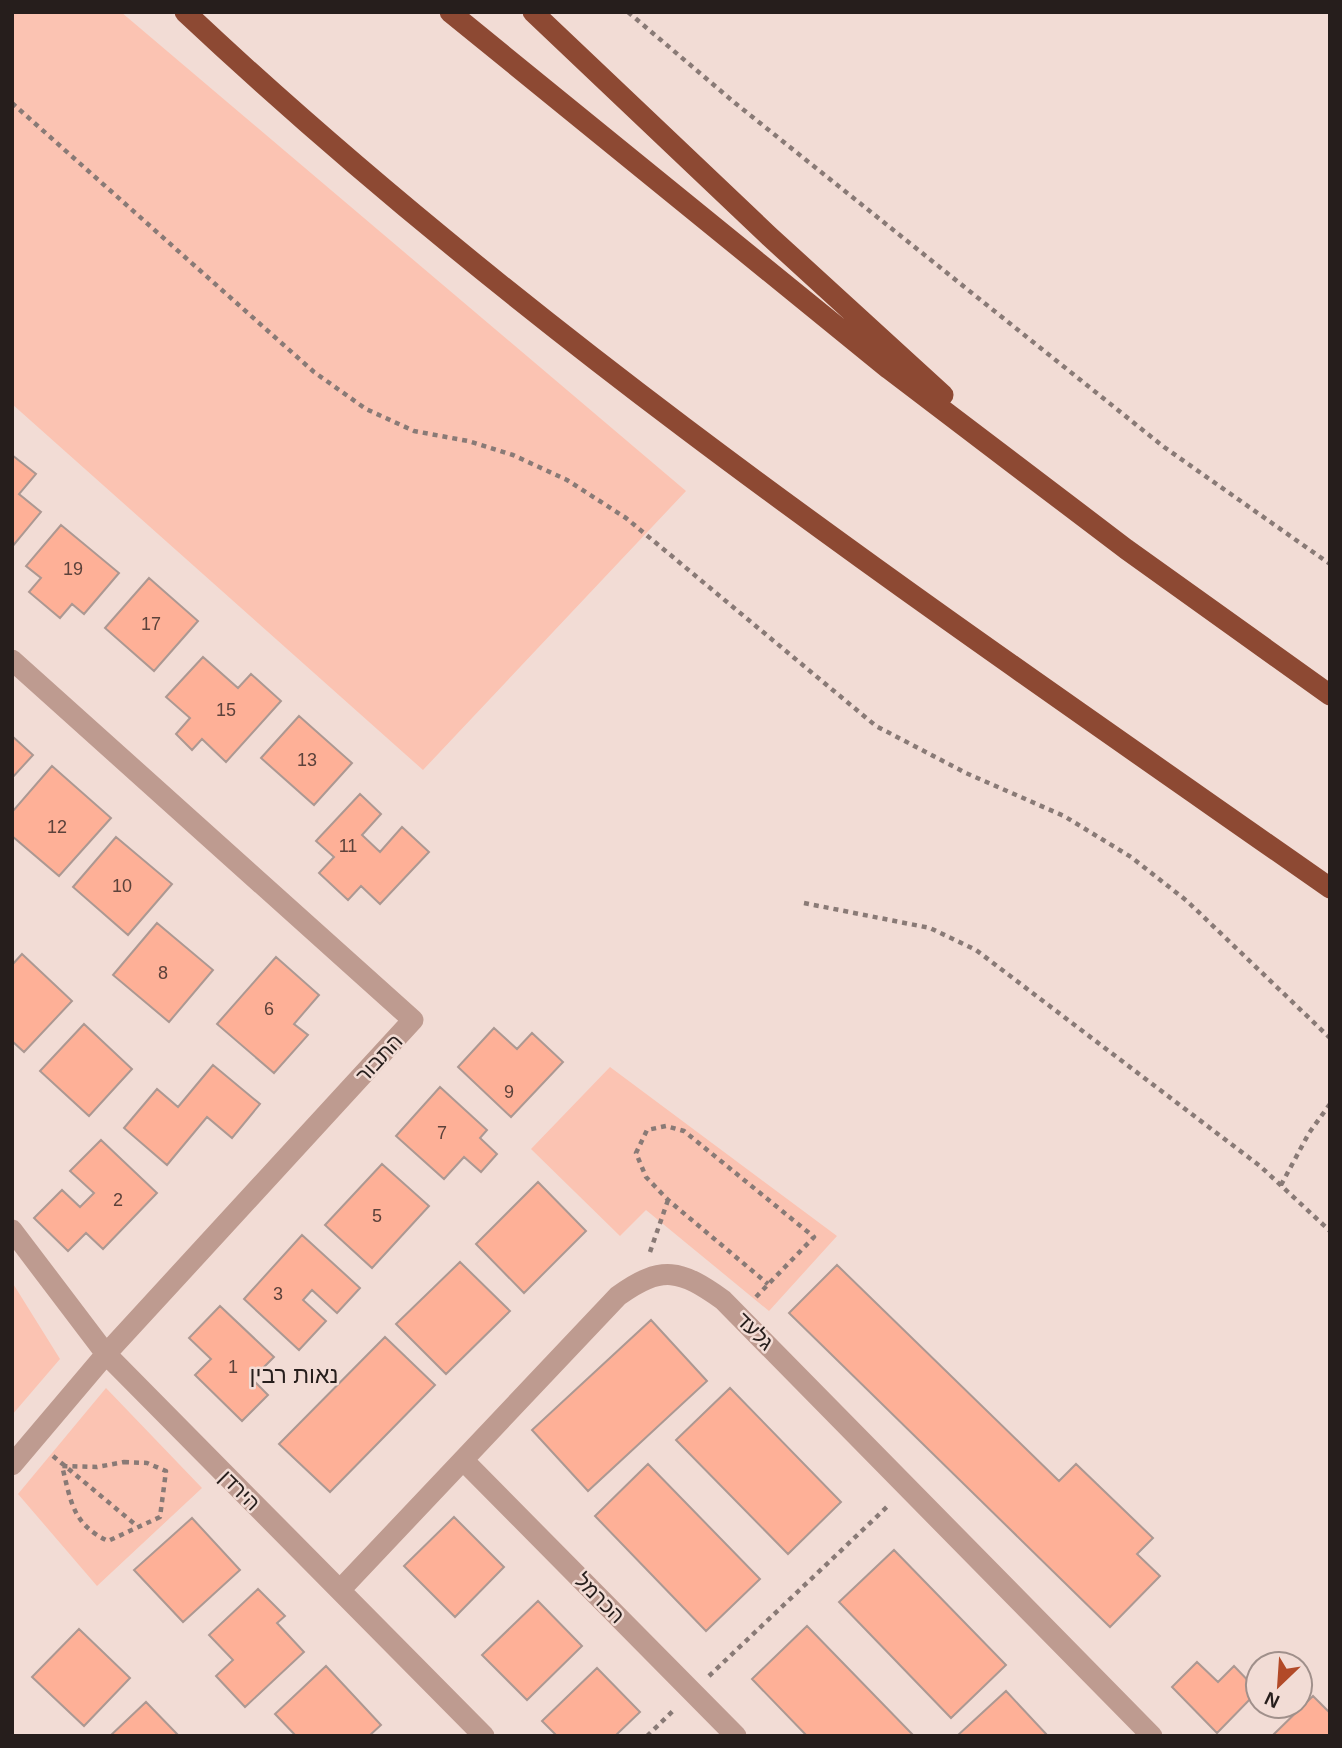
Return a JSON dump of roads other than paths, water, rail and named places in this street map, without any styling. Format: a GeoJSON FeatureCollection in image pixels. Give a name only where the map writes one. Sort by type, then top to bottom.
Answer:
{"type":"FeatureCollection","features":[{"type":"Feature","properties":{"kind":"highway"},"geometry":{"type":"LineString","coordinates":[[172,12],[482,271],[758,484],[876,570],[1330,888]]}},
{"type":"Feature","properties":{"kind":"highway"},"geometry":{"type":"LineString","coordinates":[[185,12],[367,175]]}},
{"type":"Feature","properties":{"kind":"highway"},"geometry":{"type":"LineString","coordinates":[[450,12],[796,296],[1126,549],[1330,695]]}},
{"type":"Feature","properties":{"kind":"highway"},"geometry":{"type":"LineString","coordinates":[[533,12],[760,227],[1035,479]]}},
{"type":"Feature","properties":{"kind":"street","name":"התבור"},"geometry":{"type":"LineString","coordinates":[[12,660],[413,1020],[106,1354],[12,1465]]}},
{"type":"Feature","properties":{"kind":"street","name":"הירדן"},"geometry":{"type":"LineString","coordinates":[[12,1230],[106,1354],[484,1736]]}},
{"type":"Feature","properties":{"kind":"street","name":"גלעד"},"geometry":{"type":"LineString","coordinates":[[463,1460],[618,1296],[641,1279],[664,1275],[684,1276],[723,1300],[738,1314],[1152,1736]]}},
{"type":"Feature","properties":{"kind":"street"},"geometry":{"type":"LineString","coordinates":[[340,1590],[463,1460]]}},
{"type":"Feature","properties":{"kind":"street","name":"הכרמל"},"geometry":{"type":"LineString","coordinates":[[463,1460],[736,1736]]}},
{"type":"Feature","properties":{"kind":"district","name":"נאות רבין"},"geometry":{"type":"Point","coordinates":[294,1375]}}]}
